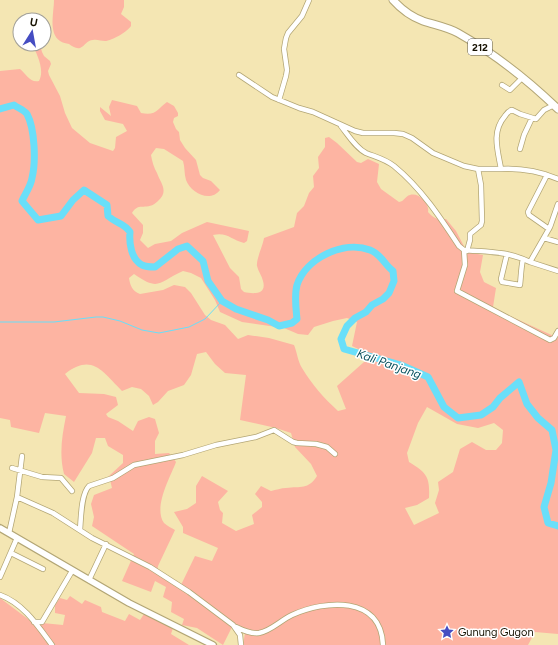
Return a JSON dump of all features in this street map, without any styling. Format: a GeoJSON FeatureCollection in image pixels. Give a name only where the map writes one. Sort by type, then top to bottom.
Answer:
{"type":"FeatureCollection","features":[{"type":"Feature","properties":{"kind":"main road","name":"212"},"geometry":{"type":"LineString","coordinates":[[393,0],[408,14],[462,35],[524,77],[556,107]]}},
{"type":"Feature","properties":{"kind":"street"},"geometry":{"type":"LineString","coordinates":[[279,100],[287,70],[284,49],[286,38],[288,33],[302,16],[309,0]]}},
{"type":"Feature","properties":{"kind":"street"},"geometry":{"type":"LineString","coordinates":[[239,75],[279,100],[313,112],[340,125],[362,133],[403,134],[412,138],[433,153],[464,166],[526,170],[547,174],[558,179]]}},
{"type":"Feature","properties":{"kind":"street"},"geometry":{"type":"LineString","coordinates":[[502,85],[510,90],[524,77]]}},
{"type":"Feature","properties":{"kind":"street"},"geometry":{"type":"LineString","coordinates":[[501,169],[497,146],[497,132],[501,120],[510,109],[532,118],[537,118],[544,110],[556,107]]}},
{"type":"Feature","properties":{"kind":"street"},"geometry":{"type":"LineString","coordinates":[[520,149],[524,135],[532,118]]}},
{"type":"Feature","properties":{"kind":"street"},"geometry":{"type":"LineString","coordinates":[[340,125],[355,144],[365,152],[386,160],[408,179],[434,208],[459,246],[466,250],[491,251],[507,254],[558,271]]}},
{"type":"Feature","properties":{"kind":"street"},"geometry":{"type":"LineString","coordinates":[[478,168],[482,191],[482,221],[481,225],[470,234],[470,240],[466,250],[466,264],[457,291],[459,294],[550,340],[558,333]]}},
{"type":"Feature","properties":{"kind":"street"},"geometry":{"type":"LineString","coordinates":[[547,174],[528,212],[529,215],[549,229]]}},
{"type":"Feature","properties":{"kind":"street"},"geometry":{"type":"LineString","coordinates":[[530,262],[556,219],[558,204]]}},
{"type":"Feature","properties":{"kind":"street"},"geometry":{"type":"LineString","coordinates":[[544,238],[558,242]]}},
{"type":"Feature","properties":{"kind":"street"},"geometry":{"type":"LineString","coordinates":[[507,254],[501,279],[502,282],[520,285],[520,274],[523,259]]}},
{"type":"Feature","properties":{"kind":"street"},"geometry":{"type":"LineString","coordinates":[[80,530],[84,498],[87,488],[113,478],[134,465],[183,455],[216,445],[256,437],[272,430],[278,431],[297,443],[316,444],[327,447],[335,454]]}},
{"type":"Feature","properties":{"kind":"street"},"geometry":{"type":"LineString","coordinates":[[9,533],[17,497],[22,456]]}},
{"type":"Feature","properties":{"kind":"street"},"geometry":{"type":"LineString","coordinates":[[12,468],[42,477],[62,478],[72,491]]}},
{"type":"Feature","properties":{"kind":"street"},"geometry":{"type":"LineString","coordinates":[[17,497],[52,513],[80,530],[150,567],[189,592],[233,625],[246,632],[260,633],[293,615],[306,610],[318,607],[346,605],[360,607],[366,610],[381,631],[384,645]]}},
{"type":"Feature","properties":{"kind":"street"},"geometry":{"type":"LineString","coordinates":[[0,528],[129,603],[213,645]]}},
{"type":"Feature","properties":{"kind":"street"},"geometry":{"type":"LineString","coordinates":[[0,577],[17,538]]}},
{"type":"Feature","properties":{"kind":"street"},"geometry":{"type":"LineString","coordinates":[[89,580],[106,544]]}},
{"type":"Feature","properties":{"kind":"street"},"geometry":{"type":"LineString","coordinates":[[11,553],[43,569]]}},
{"type":"Feature","properties":{"kind":"street"},"geometry":{"type":"LineString","coordinates":[[34,622],[42,622],[72,571]]}},
{"type":"Feature","properties":{"kind":"street"},"geometry":{"type":"LineString","coordinates":[[0,596],[19,606],[52,645]]}},
{"type":"Feature","properties":{"kind":"street"},"geometry":{"type":"LineString","coordinates":[[233,625],[240,635],[241,645]]}},
{"type":"Feature","properties":{"kind":"shaded area"},"geometry":{"type":"Polygon","coordinates":[[[54,0],[124,0],[124,7],[121,14],[131,22],[131,26],[116,38],[105,41],[91,40],[80,48],[76,48],[69,44],[63,43],[56,37],[52,22],[54,0]]]}},
{"type":"Feature","properties":{"kind":"shaded area"},"geometry":{"type":"Polygon","coordinates":[[[36,52],[42,52],[50,61],[51,64],[48,71],[49,75],[60,96],[65,113],[72,128],[90,143],[113,151],[115,148],[116,137],[127,131],[123,124],[105,120],[100,111],[100,107],[111,116],[109,107],[112,100],[137,106],[141,113],[146,114],[154,113],[167,102],[174,106],[178,116],[174,118],[173,122],[179,132],[180,140],[196,160],[200,175],[211,181],[220,190],[211,196],[201,195],[196,192],[188,185],[183,161],[164,149],[156,148],[151,155],[154,167],[163,187],[163,194],[154,204],[137,208],[132,213],[143,225],[143,233],[140,240],[148,248],[155,244],[171,241],[182,233],[207,222],[249,231],[247,241],[244,243],[226,235],[213,235],[230,268],[239,277],[241,289],[244,292],[251,293],[261,291],[264,286],[257,263],[264,238],[294,227],[297,213],[304,206],[309,193],[314,187],[313,176],[319,168],[318,157],[325,147],[325,138],[329,137],[357,162],[361,163],[368,159],[379,164],[377,182],[381,189],[399,202],[403,201],[407,196],[413,194],[420,197],[427,205],[428,212],[432,216],[438,219],[446,219],[456,231],[467,252],[483,255],[480,272],[484,282],[496,288],[493,307],[558,338],[558,634],[535,632],[528,645],[243,645],[245,633],[232,627],[223,645],[197,628],[182,625],[184,619],[171,612],[172,602],[163,597],[166,587],[155,581],[151,592],[122,581],[134,554],[92,526],[94,517],[91,504],[94,495],[112,488],[109,476],[123,463],[123,455],[108,446],[105,438],[96,438],[92,453],[74,482],[64,474],[62,467],[63,431],[66,416],[45,413],[39,433],[11,427],[10,420],[0,418],[0,71],[20,69],[33,81],[39,81],[41,77],[41,67],[36,52]],[[183,271],[163,282],[154,284],[149,283],[134,274],[129,278],[132,288],[140,294],[163,290],[174,285],[185,287],[191,293],[205,315],[211,320],[225,325],[238,339],[248,335],[269,338],[294,345],[301,366],[314,386],[338,411],[346,409],[337,386],[373,356],[352,346],[357,322],[347,318],[333,321],[314,327],[308,335],[298,334],[284,328],[242,322],[220,312],[215,300],[201,278],[183,271]],[[206,352],[197,354],[191,375],[184,385],[168,391],[158,402],[153,405],[149,396],[141,389],[132,387],[122,391],[96,367],[82,365],[65,374],[79,393],[104,394],[116,397],[118,405],[106,414],[108,417],[118,421],[133,431],[138,421],[149,417],[155,419],[159,433],[155,441],[155,454],[169,453],[176,462],[164,492],[160,509],[164,523],[175,530],[158,566],[157,572],[181,585],[195,556],[212,561],[218,548],[183,533],[183,527],[174,512],[187,509],[196,503],[196,486],[202,476],[228,491],[218,502],[220,510],[223,513],[222,523],[236,531],[254,524],[252,515],[262,507],[262,502],[255,494],[261,486],[271,491],[282,488],[304,486],[310,484],[317,476],[311,464],[295,447],[291,433],[240,420],[246,375],[225,373],[215,364],[206,352]],[[427,407],[418,423],[407,453],[409,462],[424,473],[429,485],[429,498],[417,505],[405,508],[414,525],[439,513],[435,503],[439,490],[438,482],[453,472],[460,449],[472,442],[486,450],[496,450],[502,443],[503,430],[494,423],[478,428],[457,424],[427,407]]]}},
{"type":"Feature","properties":{"kind":"shaded area"},"geometry":{"type":"Polygon","coordinates":[[[70,596],[82,604],[85,600],[101,607],[102,612],[125,621],[129,614],[140,620],[144,614],[173,628],[171,634],[189,645],[0,645],[0,598],[32,622],[63,625],[65,615],[55,613],[55,605],[60,598],[67,600],[70,596]]]}},
{"type":"Feature","properties":{"kind":"waterway","name":"Kali Panjang"},"geometry":{"type":"LineString","coordinates":[[0,109],[14,105],[23,110],[30,120],[34,146],[34,163],[31,181],[22,201],[38,220],[61,216],[73,200],[84,190],[107,205],[108,216],[130,232],[130,246],[133,255],[142,265],[147,267],[155,267],[178,249],[187,246],[203,261],[208,281],[222,301],[236,309],[268,320],[279,326],[292,323],[297,319],[295,298],[297,285],[302,275],[317,259],[349,247],[370,250],[377,254],[393,271],[394,281],[389,293],[383,299],[372,305],[366,312],[355,318],[347,326],[341,339],[344,349],[401,365],[428,377],[444,407],[458,418],[481,415],[493,407],[500,398],[519,382],[527,404],[538,418],[552,430],[556,450],[551,483],[544,507],[548,523],[558,526]]}},
{"type":"Feature","properties":{"kind":"waterway"},"geometry":{"type":"LineString","coordinates":[[0,322],[54,322],[103,317],[120,321],[142,330],[159,333],[189,327],[205,319],[222,301]]}},
{"type":"Feature","properties":{"kind":"place","name":"Gunung Gugon"},"geometry":{"type":"Point","coordinates":[447,632]}}]}
